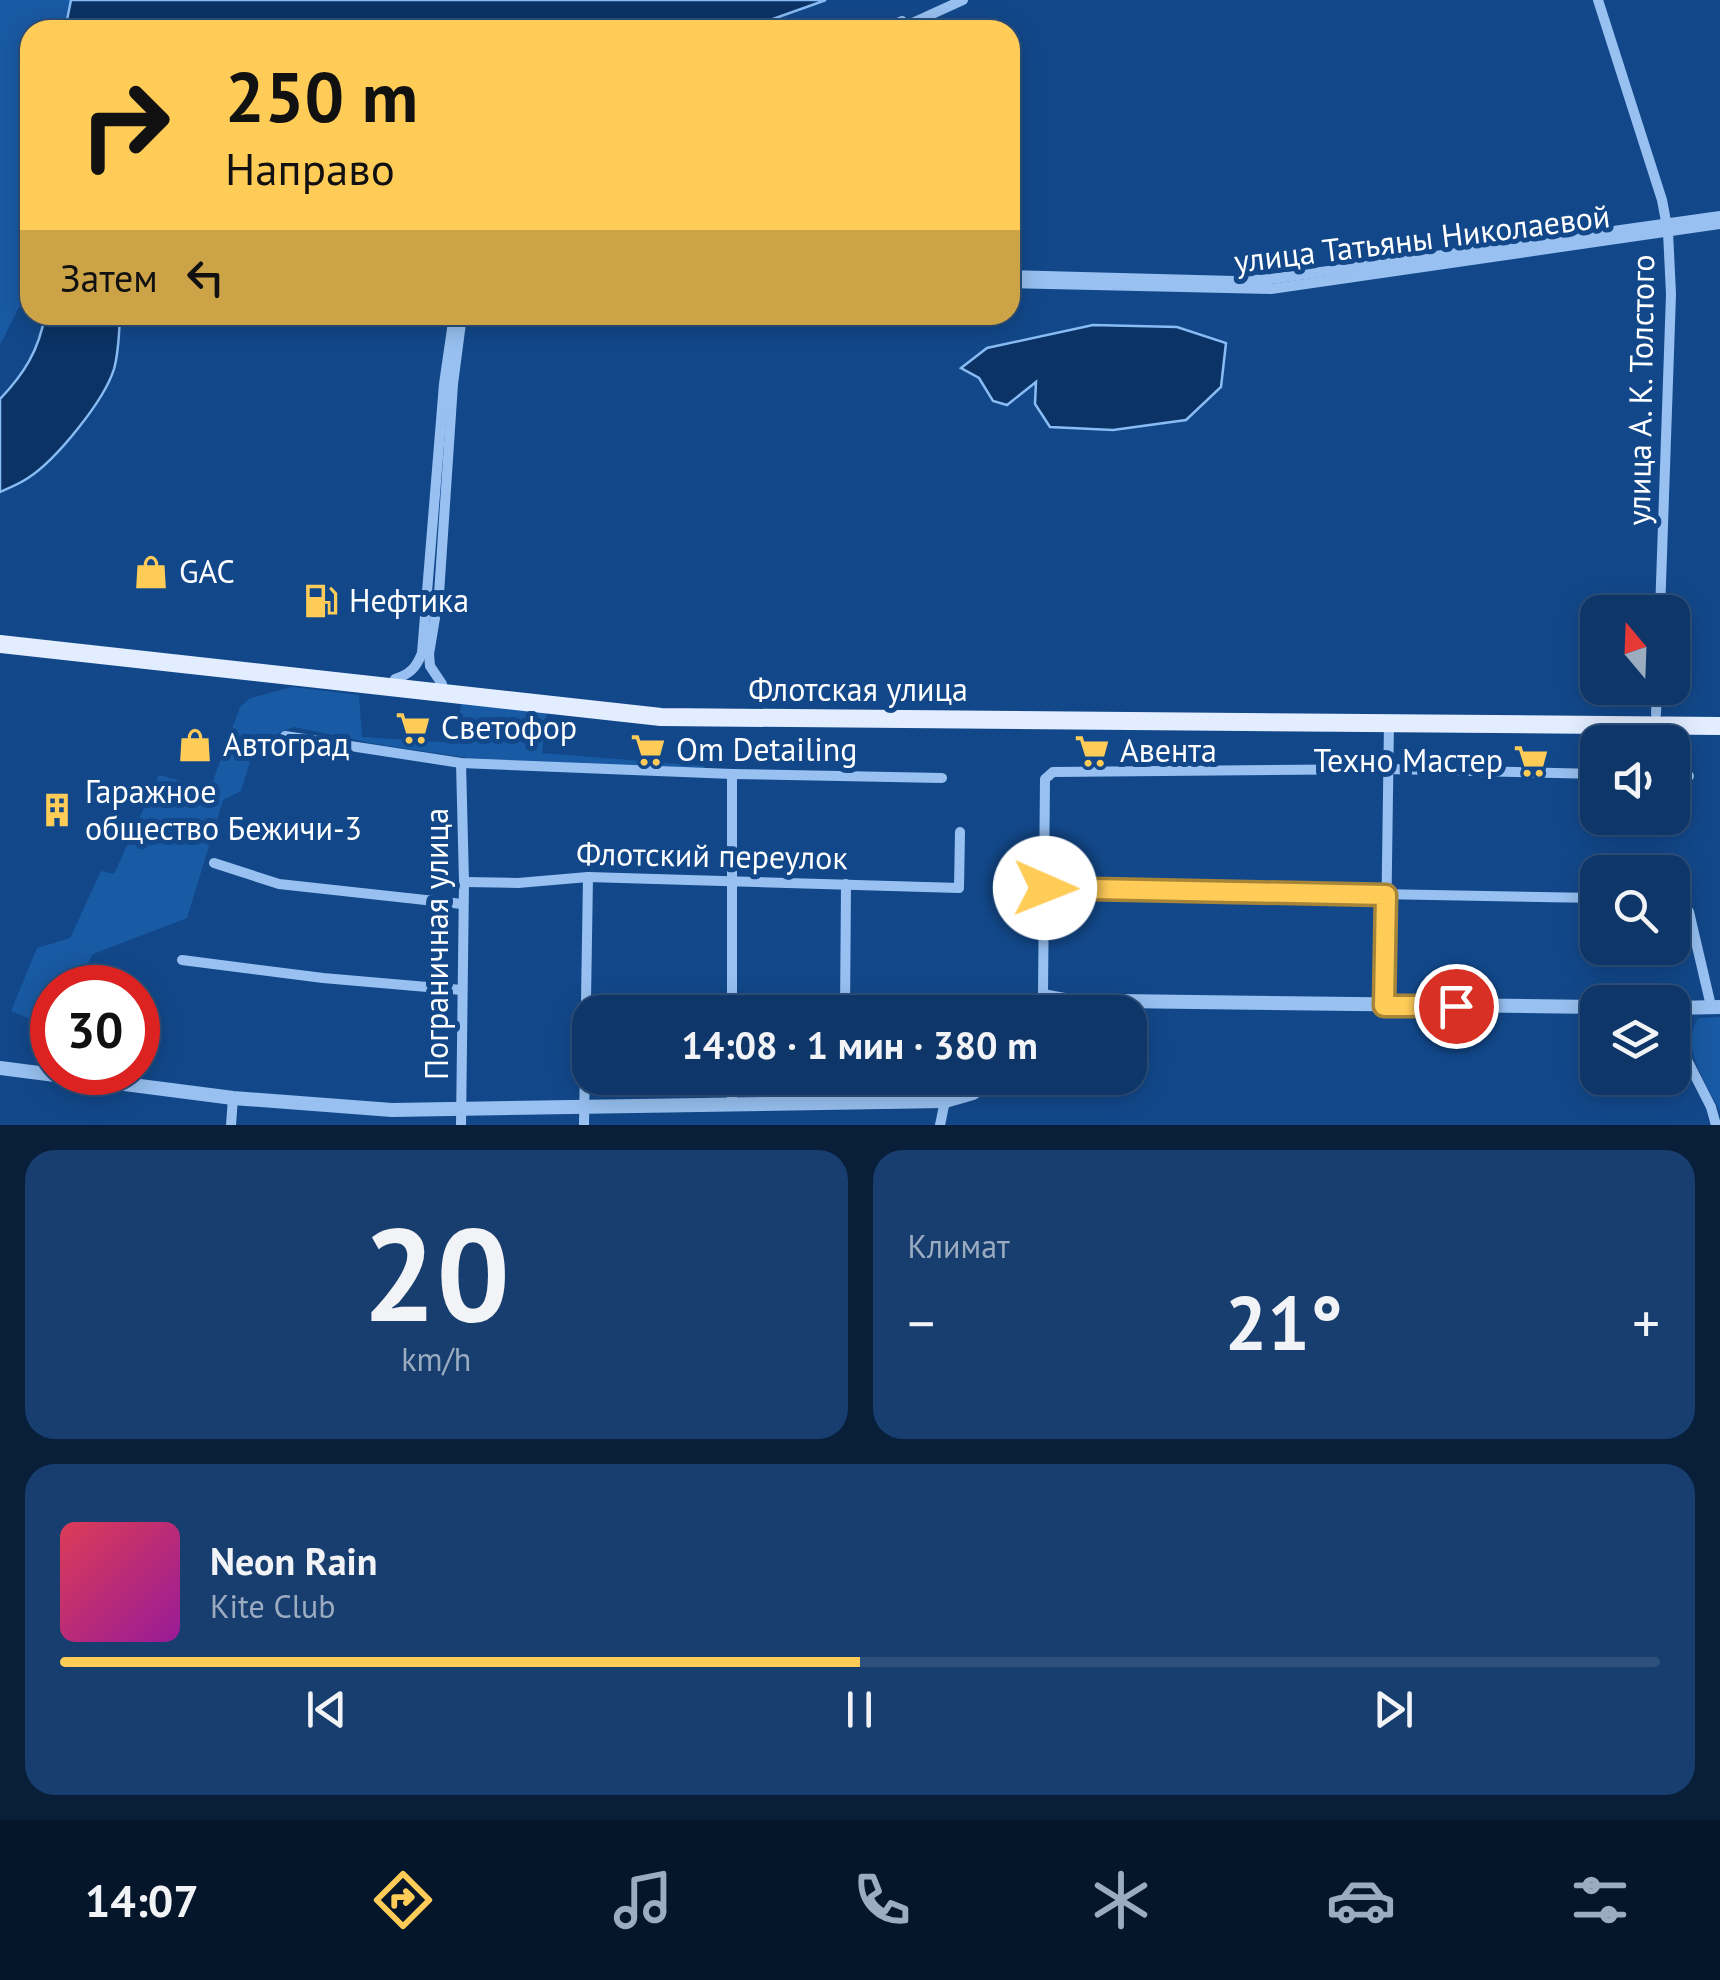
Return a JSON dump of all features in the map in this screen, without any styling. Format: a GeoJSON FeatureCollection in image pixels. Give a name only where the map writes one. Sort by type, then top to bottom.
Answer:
{"type":"FeatureCollection","features":[{"type":"Feature","properties":{"kind":"main road","name":"Флотская улица"},"geometry":{"type":"LineString","coordinates":[[0,634],[658,707],[733,711],[1011,709],[1720,715]]}},
{"type":"Feature","properties":{"kind":"main road","name":"Флотская улица"},"geometry":{"type":"LineString","coordinates":[[0,644],[661,717],[1720,726]]}},
{"type":"Feature","properties":{"kind":"street"},"geometry":{"type":"LineString","coordinates":[[905,20],[949,0]]}},
{"type":"Feature","properties":{"kind":"street"},"geometry":{"type":"LineString","coordinates":[[919,20],[963,0]]}},
{"type":"Feature","properties":{"kind":"street","name":"улица А. К. Толстого"},"geometry":{"type":"LineString","coordinates":[[1598,0],[1668,227],[1670,327],[1661,595]]}},
{"type":"Feature","properties":{"kind":"street","name":"улица Татьяны Николаевой"},"geometry":{"type":"LineString","coordinates":[[1020,283],[1271,289],[1720,216]]}},
{"type":"Feature","properties":{"kind":"street","name":"улица Татьяны Николаевой"},"geometry":{"type":"LineString","coordinates":[[1020,276],[1271,279],[1668,227],[1720,224]]}},
{"type":"Feature","properties":{"kind":"street"},"geometry":{"type":"LineString","coordinates":[[395,679],[418,665],[422,653],[453,325]]}},
{"type":"Feature","properties":{"kind":"street"},"geometry":{"type":"LineString","coordinates":[[442,684],[430,666],[430,654],[438,607],[461,325]]}},
{"type":"Feature","properties":{"kind":"street"},"geometry":{"type":"LineString","coordinates":[[1656,705],[1656,714]]}},
{"type":"Feature","properties":{"kind":"street"},"geometry":{"type":"LineString","coordinates":[[1384,1006],[1389,722]]}},
{"type":"Feature","properties":{"kind":"street"},"geometry":{"type":"LineString","coordinates":[[285,736],[462,763],[942,778]]}},
{"type":"Feature","properties":{"kind":"street","name":"Пограничная улица"},"geometry":{"type":"LineString","coordinates":[[461,1117],[462,763]]}},
{"type":"Feature","properties":{"kind":"street"},"geometry":{"type":"LineString","coordinates":[[1048,995],[1042,994],[1045,779],[1053,772],[1389,769],[1580,774]]}},
{"type":"Feature","properties":{"kind":"street"},"geometry":{"type":"LineString","coordinates":[[732,774],[732,995]]}},
{"type":"Feature","properties":{"kind":"street","name":"Флотский переулок"},"geometry":{"type":"LineString","coordinates":[[464,882],[588,877],[960,888],[960,832]]}},
{"type":"Feature","properties":{"kind":"street"},"geometry":{"type":"LineString","coordinates":[[214,863],[280,884],[462,904]]}},
{"type":"Feature","properties":{"kind":"street"},"geometry":{"type":"LineString","coordinates":[[584,1125],[588,877]]}},
{"type":"Feature","properties":{"kind":"street"},"geometry":{"type":"LineString","coordinates":[[845,995],[846,884]]}},
{"type":"Feature","properties":{"kind":"street"},"geometry":{"type":"LineString","coordinates":[[1045,888],[1580,898]]}},
{"type":"Feature","properties":{"kind":"street"},"geometry":{"type":"LineString","coordinates":[[1690,915],[1716,1006],[1690,1007]]}},
{"type":"Feature","properties":{"kind":"street"},"geometry":{"type":"LineString","coordinates":[[182,960],[462,990]]}},
{"type":"Feature","properties":{"kind":"street"},"geometry":{"type":"LineString","coordinates":[[1147,1002],[1580,1007]]}},
{"type":"Feature","properties":{"kind":"street"},"geometry":{"type":"LineString","coordinates":[[1690,1067],[1716,1125]]}},
{"type":"Feature","properties":{"kind":"street"},"geometry":{"type":"LineString","coordinates":[[0,1068],[233,1098],[461,1117],[584,1106],[845,1104],[945,1101],[967,1095]]}},
{"type":"Feature","properties":{"kind":"street"},"geometry":{"type":"LineString","coordinates":[[732,1095],[732,1105]]}},
{"type":"Feature","properties":{"kind":"street"},"geometry":{"type":"LineString","coordinates":[[845,1095],[845,1104]]}},
{"type":"Feature","properties":{"kind":"street"},"geometry":{"type":"LineString","coordinates":[[231,1125],[233,1098]]}},
{"type":"Feature","properties":{"kind":"street"},"geometry":{"type":"LineString","coordinates":[[940,1125],[945,1101]]}},
{"type":"Feature","properties":{"kind":"shaded area"},"geometry":{"type":"Polygon","coordinates":[[[0,0],[71,0],[67,20],[20,20],[20,307],[0,345],[0,0]]]}},
{"type":"Feature","properties":{"kind":"shaded area"},"geometry":{"type":"Polygon","coordinates":[[[71,0],[826,0],[770,20],[67,20],[71,0]]]}},
{"type":"Feature","properties":{"kind":"shaded area"},"geometry":{"type":"Polygon","coordinates":[[[42,325],[119,325],[114,369],[90,413],[39,469],[0,492],[0,399],[29,361],[42,325]]]}},
{"type":"Feature","properties":{"kind":"shaded area"},"geometry":{"type":"Polygon","coordinates":[[[1093,325],[1177,327],[1226,343],[1221,387],[1186,420],[1113,430],[1050,427],[1035,404],[1036,382],[1007,405],[993,401],[979,378],[961,368],[987,348],[1093,325]]]}},
{"type":"Feature","properties":{"kind":"shaded area"},"geometry":{"type":"Polygon","coordinates":[[[292,687],[359,695],[362,737],[456,743],[461,704],[547,710],[542,753],[704,766],[704,770],[469,758],[294,727],[279,733],[269,747],[251,758],[241,791],[223,800],[187,918],[93,954],[87,965],[30,965],[30,1019],[11,1011],[37,948],[70,938],[101,871],[114,874],[159,775],[210,789],[240,707],[250,698],[292,687]]]}},
{"type":"Feature","properties":{"kind":"shaded area"},"geometry":{"type":"Polygon","coordinates":[[[1720,1017],[1720,1111],[1697,1065],[1692,1041],[1698,1018],[1720,1017]]]}},
{"type":"Feature","properties":{"kind":"place","name":"GAC"},"geometry":{"type":"Point","coordinates":[151,572]}},
{"type":"Feature","properties":{"kind":"place","name":"Нефтика"},"geometry":{"type":"Point","coordinates":[321,601]}},
{"type":"Feature","properties":{"kind":"place","name":"Светофор"},"geometry":{"type":"Point","coordinates":[413,728]}},
{"type":"Feature","properties":{"kind":"place","name":"Автоград"},"geometry":{"type":"Point","coordinates":[195,745]}},
{"type":"Feature","properties":{"kind":"place","name":"Om Detailing"},"geometry":{"type":"Point","coordinates":[648,750]}},
{"type":"Feature","properties":{"kind":"place","name":"Авента"},"geometry":{"type":"Point","coordinates":[1092,751]}},
{"type":"Feature","properties":{"kind":"place","name":"Техно Мастер"},"geometry":{"type":"Point","coordinates":[1531,761]}},
{"type":"Feature","properties":{"kind":"place","name":"Гаражное общество Бежичи-3"},"geometry":{"type":"Point","coordinates":[57,810]}},
{"type":"Feature","properties":{"kind":"route"},"geometry":{"type":"LineString","coordinates":[[1045,888],[1386,895],[1384,1006],[1456,1006]]}}]}
